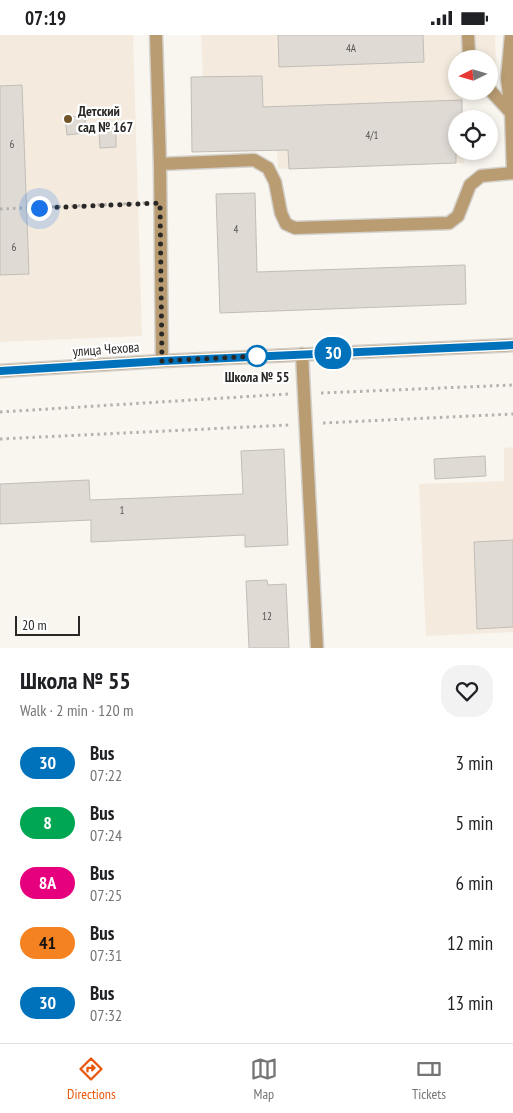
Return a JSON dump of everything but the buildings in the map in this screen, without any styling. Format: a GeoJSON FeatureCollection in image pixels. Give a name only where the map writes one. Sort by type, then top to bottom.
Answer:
{"type":"FeatureCollection","features":[{"type":"Feature","properties":{"kind":"street"},"geometry":{"type":"LineString","coordinates":[[156,35],[160,164],[162,361]]}},
{"type":"Feature","properties":{"kind":"street"},"geometry":{"type":"LineString","coordinates":[[468,35],[469,50]]}},
{"type":"Feature","properties":{"kind":"street"},"geometry":{"type":"LineString","coordinates":[[160,164],[254,160],[268,168],[275,182],[281,213],[286,225],[295,228],[449,223],[458,216],[470,185],[481,176],[513,173],[512,113],[506,78],[511,35]]}},
{"type":"Feature","properties":{"kind":"street"},"geometry":{"type":"LineString","coordinates":[[498,98],[512,113]]}},
{"type":"Feature","properties":{"kind":"street","name":"улица Чехова"},"geometry":{"type":"LineString","coordinates":[[0,371],[162,361],[513,345]]}},
{"type":"Feature","properties":{"kind":"street"},"geometry":{"type":"LineString","coordinates":[[302,354],[317,648]]}},
{"type":"Feature","properties":{"kind":"path"},"geometry":{"type":"LineString","coordinates":[[0,209],[160,203]]}},
{"type":"Feature","properties":{"kind":"path"},"geometry":{"type":"LineString","coordinates":[[0,412],[304,393],[513,385]]}},
{"type":"Feature","properties":{"kind":"path"},"geometry":{"type":"LineString","coordinates":[[0,439],[513,414]]}},
{"type":"Feature","properties":{"kind":"shaded area","name":"Детский сад № 167"},"geometry":{"type":"Polygon","coordinates":[[[0,35],[133,35],[142,336],[0,342],[0,35]]]}},
{"type":"Feature","properties":{"kind":"shaded area"},"geometry":{"type":"Polygon","coordinates":[[[201,35],[495,35],[495,50],[448,50],[448,100],[462,100],[462,110],[448,110],[448,160],[464,160],[464,163],[278,169],[276,132],[263,132],[264,151],[192,152],[191,77],[203,77],[201,35]]]}},
{"type":"Feature","properties":{"kind":"shaded area"},"geometry":{"type":"Polygon","coordinates":[[[513,447],[513,632],[426,636],[419,484],[504,481],[504,448],[513,447]]]}},
{"type":"Feature","properties":{"kind":"bus line","name":"30"},"geometry":{"type":"LineString","coordinates":[[0,371],[258,356],[513,345]]}},
{"type":"Feature","properties":{"kind":"place","name":"Детский сад № 167"},"geometry":{"type":"Point","coordinates":[68,119]}},
{"type":"Feature","properties":{"kind":"place","name":"Школа № 55"},"geometry":{"type":"Point","coordinates":[257,356]}},
{"type":"Feature","properties":{"kind":"route"},"geometry":{"type":"LineString","coordinates":[[39,208],[160,203],[162,361],[257,356]]}}]}
